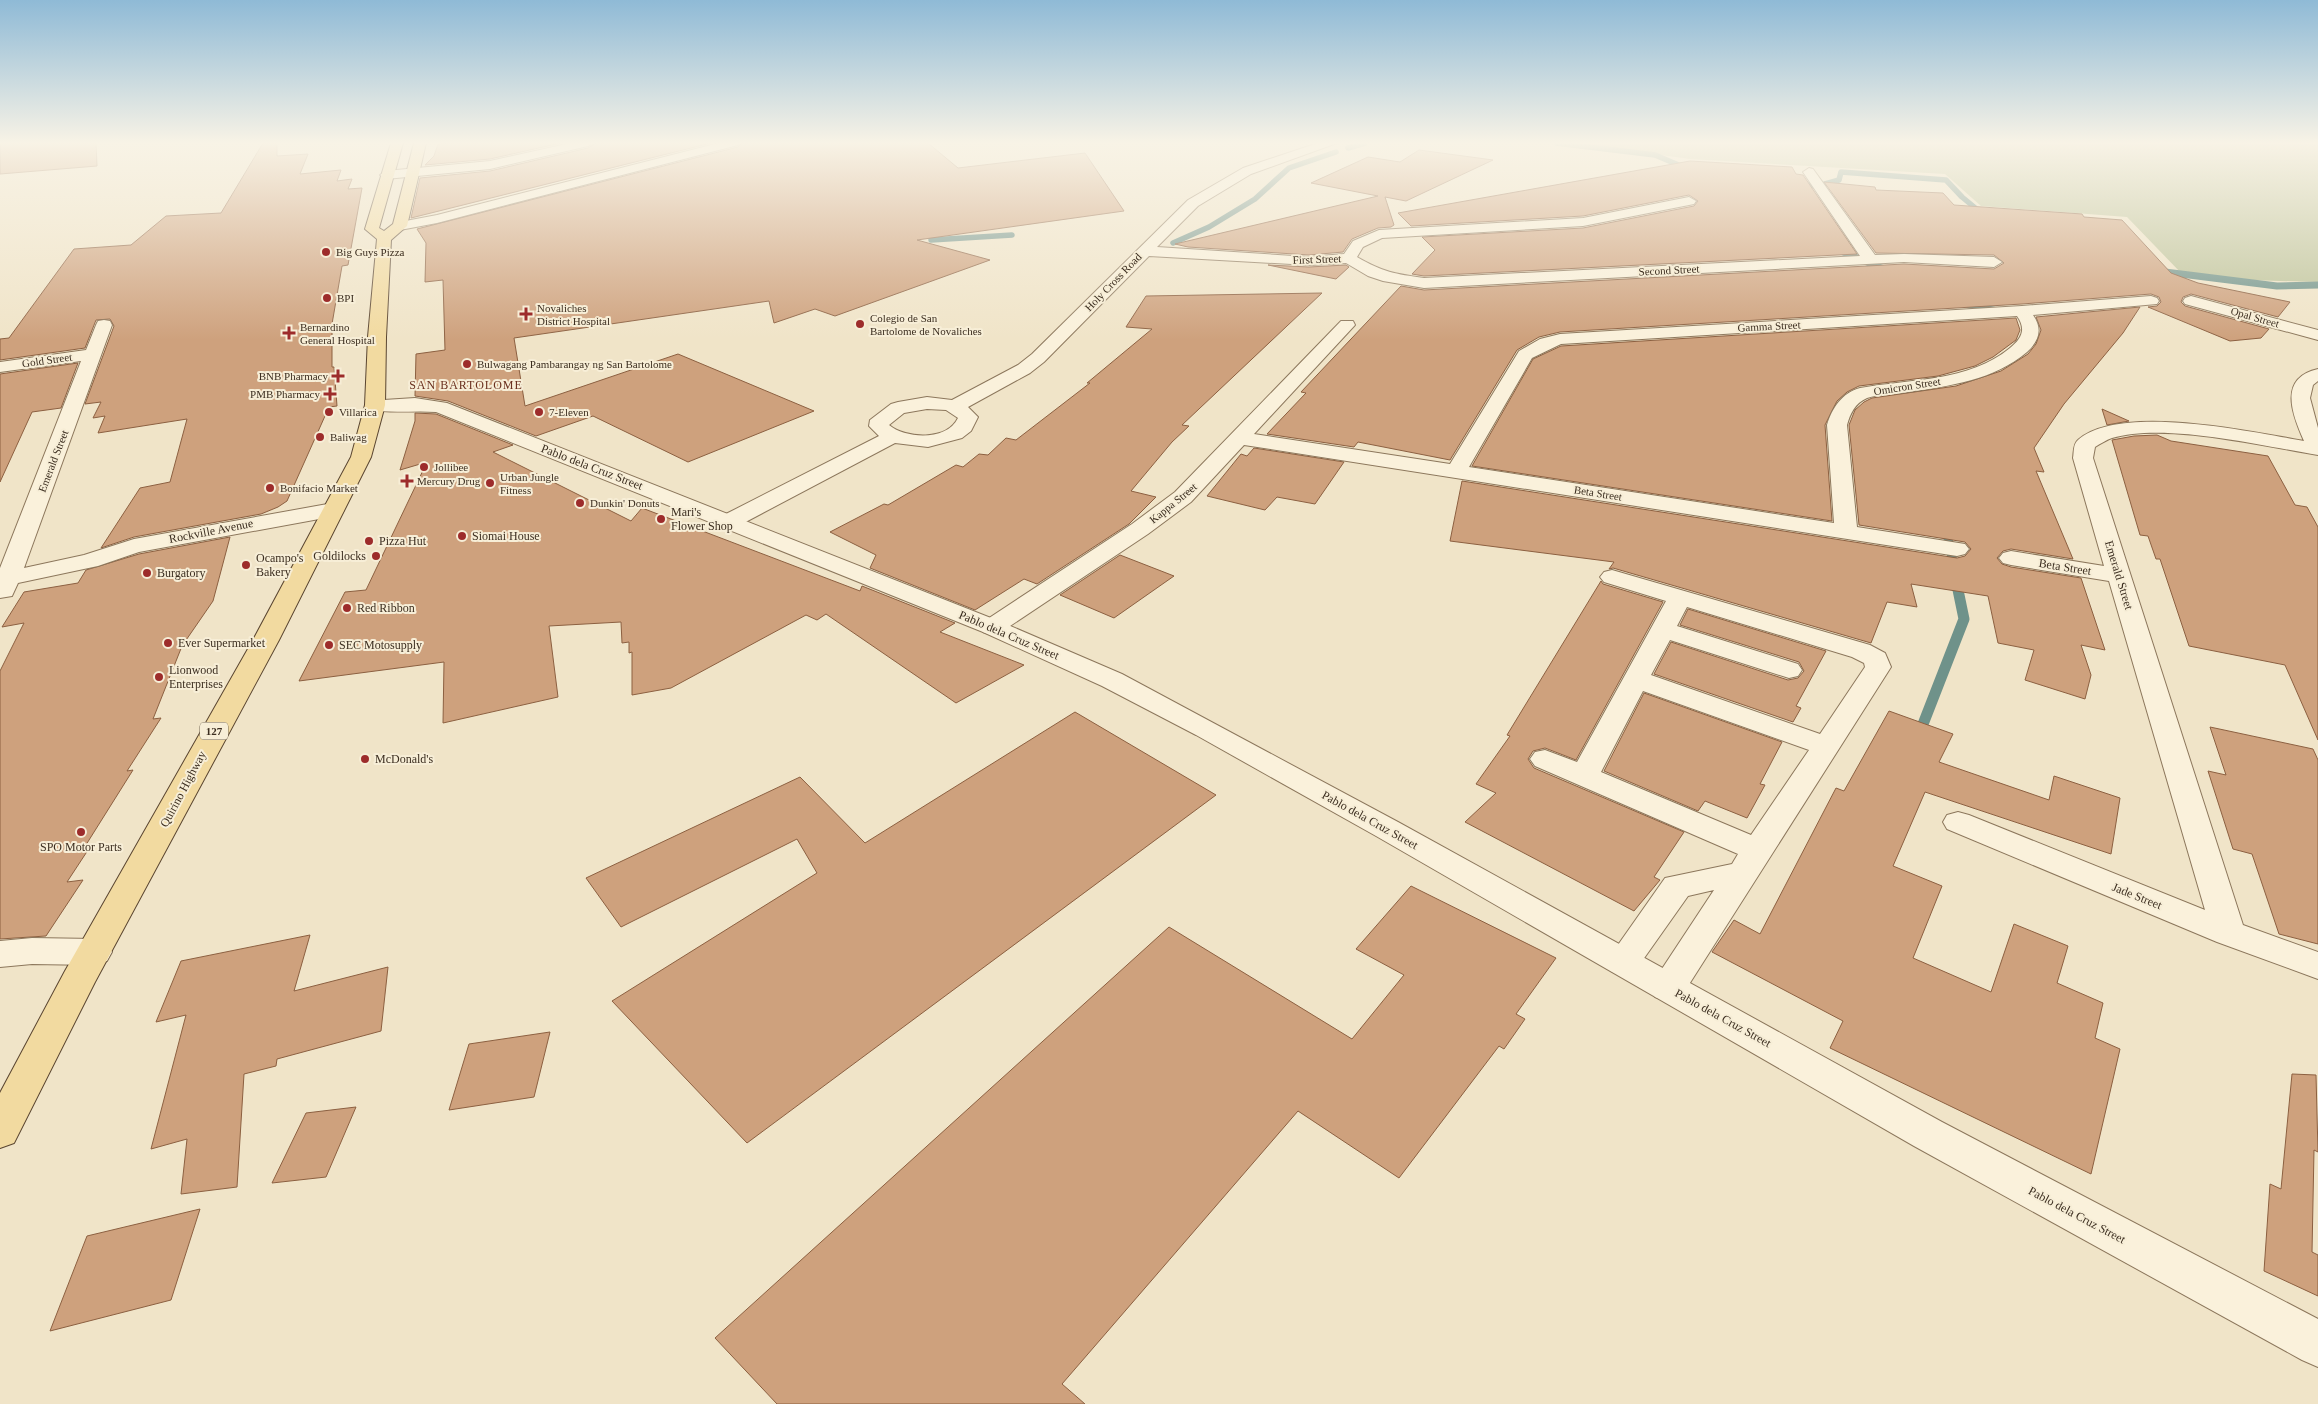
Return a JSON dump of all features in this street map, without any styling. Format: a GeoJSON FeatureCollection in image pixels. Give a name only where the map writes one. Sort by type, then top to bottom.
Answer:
{"type":"FeatureCollection","features":[{"type":"Feature","properties":{"kind":"main road"},"geometry":{"type":"LineString","coordinates":[[378,209],[372,230],[384,238],[400,226],[404,209]]}},
{"type":"Feature","properties":{"kind":"main road","name":"Quirino Highway"},"geometry":{"type":"LineString","coordinates":[[0,1131],[230,702],[266,640],[361,457],[375,405],[376,337],[384,238]]}},
{"type":"Feature","properties":{"kind":"street"},"geometry":{"type":"LineString","coordinates":[[400,226],[476,209]]}},
{"type":"Feature","properties":{"kind":"street","name":"Holy Cross Road"},"geometry":{"type":"LineString","coordinates":[[955,406],[1024,369],[1038,358],[1187,209]]}},
{"type":"Feature","properties":{"kind":"street","name":"First Street"},"geometry":{"type":"LineString","coordinates":[[1143,251],[1300,260],[1348,258],[1358,244],[1379,234],[1576,223],[1650,209]]}},
{"type":"Feature","properties":{"kind":"street"},"geometry":{"type":"LineString","coordinates":[[1834,209],[1870,260]]}},
{"type":"Feature","properties":{"kind":"street","name":"Second Street"},"geometry":{"type":"LineString","coordinates":[[1348,258],[1373,273],[1388,278],[1424,283],[1904,258],[1994,262]]}},
{"type":"Feature","properties":{"kind":"street","name":"Gamma Street"},"geometry":{"type":"LineString","coordinates":[[1456,471],[1518,364],[1525,355],[1546,343],[1578,337],[2022,311],[2151,301]]}},
{"type":"Feature","properties":{"kind":"street","name":"Opal Street"},"geometry":{"type":"LineString","coordinates":[[2191,301],[2318,335]]}},
{"type":"Feature","properties":{"kind":"street","name":"Omicron Street"},"geometry":{"type":"LineString","coordinates":[[1846,531],[1837,425],[1840,413],[1846,402],[1860,394],[1964,377],[1991,368],[2016,354],[2029,340],[2031,325],[2022,311]]}},
{"type":"Feature","properties":{"kind":"street","name":"Emerald Street"},"geometry":{"type":"LineString","coordinates":[[3,585],[104,325]]}},
{"type":"Feature","properties":{"kind":"street","name":"Kappa Street"},"geometry":{"type":"LineString","coordinates":[[992,626],[1170,507],[1190,491],[1347,325]]}},
{"type":"Feature","properties":{"kind":"street","name":"Gold Street"},"geometry":{"type":"LineString","coordinates":[[0,367],[93,354]]}},
{"type":"Feature","properties":{"kind":"street"},"geometry":{"type":"LineString","coordinates":[[2318,374],[2306,381],[2300,396],[2304,415],[2318,449]]}},
{"type":"Feature","properties":{"kind":"street"},"geometry":{"type":"LineString","coordinates":[[927,403],[955,406],[964,411],[968,417],[968,423],[962,430],[951,435],[921,441],[892,437],[883,432],[879,426],[880,420],[893,411],[912,404],[927,403]]}},
{"type":"Feature","properties":{"kind":"street","name":"Pablo dela Cruz Street"},"geometry":{"type":"LineString","coordinates":[[375,405],[415,404],[440,407],[992,626],[1112,680],[1206,728],[1928,1134],[2318,1344]]}},
{"type":"Feature","properties":{"kind":"street","name":"Emerald Street"},"geometry":{"type":"LineString","coordinates":[[2229,933],[2083,458],[2085,444],[2095,435],[2117,429],[2145,426],[2174,428],[2318,449]]}},
{"type":"Feature","properties":{"kind":"street"},"geometry":{"type":"LineString","coordinates":[[730,521],[892,437]]}},
{"type":"Feature","properties":{"kind":"street","name":"Beta Street"},"geometry":{"type":"LineString","coordinates":[[1240,438],[1957,549]]}},
{"type":"Feature","properties":{"kind":"street","name":"Rockville Avenue"},"geometry":{"type":"LineString","coordinates":[[3,585],[90,561],[116,564],[329,519]]}},
{"type":"Feature","properties":{"kind":"street","name":"Beta Street"},"geometry":{"type":"LineString","coordinates":[[2011,558],[2119,575]]}},
{"type":"Feature","properties":{"kind":"street"},"geometry":{"type":"LineString","coordinates":[[1612,577],[1861,651],[1876,659],[1878,667],[1668,987]]}},
{"type":"Feature","properties":{"kind":"street"},"geometry":{"type":"LineString","coordinates":[[1584,776],[1680,598]]}},
{"type":"Feature","properties":{"kind":"street"},"geometry":{"type":"LineString","coordinates":[[1662,629],[1789,670]]}},
{"type":"Feature","properties":{"kind":"street"},"geometry":{"type":"LineString","coordinates":[[1636,679],[1826,746]]}},
{"type":"Feature","properties":{"kind":"street"},"geometry":{"type":"LineString","coordinates":[[1544,759],[1584,776],[1750,861]]}},
{"type":"Feature","properties":{"kind":"street","name":"Jade Street"},"geometry":{"type":"LineString","coordinates":[[1958,822],[2229,933],[2318,966]]}},
{"type":"Feature","properties":{"kind":"street"},"geometry":{"type":"LineString","coordinates":[[1623,962],[1677,886],[1750,861]]}},
{"type":"Feature","properties":{"kind":"street"},"geometry":{"type":"LineString","coordinates":[[0,954],[32,951],[95,952]]}},
{"type":"Feature","properties":{"kind":"green space"},"geometry":{"type":"Polygon","coordinates":[[[2014,209],[2318,209],[2318,282],[2249,280],[2182,274],[2127,217],[2014,209]]]}},
{"type":"Feature","properties":{"kind":"building"},"geometry":{"type":"Polygon","coordinates":[[[224,209],[358,209],[348,265],[342,266],[332,324],[332,367],[334,367],[337,406],[329,407],[287,501],[278,507],[261,514],[134,537],[101,548],[140,488],[170,482],[187,419],[98,433],[105,416],[93,418],[101,402],[85,404],[114,326],[110,319],[96,320],[85,348],[0,360],[0,339],[9,338],[74,249],[131,245],[166,216],[221,213],[224,209]]]}},
{"type":"Feature","properties":{"kind":"building"},"geometry":{"type":"Polygon","coordinates":[[[413,209],[449,209],[411,218],[413,209]]]}},
{"type":"Feature","properties":{"kind":"building"},"geometry":{"type":"Polygon","coordinates":[[[497,209],[1122,209],[1124,211],[917,240],[990,260],[835,316],[815,309],[774,323],[769,301],[514,338],[525,406],[678,354],[814,411],[688,462],[593,416],[536,436],[448,401],[415,396],[416,354],[445,350],[443,280],[425,282],[426,243],[417,229],[497,209]]]}},
{"type":"Feature","properties":{"kind":"building"},"geometry":{"type":"Polygon","coordinates":[[[1325,209],[1389,209],[1394,225],[1378,228],[1352,239],[1343,252],[1309,255],[1188,247],[1175,244],[1325,209]]]}},
{"type":"Feature","properties":{"kind":"building"},"geometry":{"type":"Polygon","coordinates":[[[1423,209],[1621,209],[1583,216],[1411,226],[1398,213],[1423,209]]]}},
{"type":"Feature","properties":{"kind":"building"},"geometry":{"type":"Polygon","coordinates":[[[1681,209],[1826,209],[1857,254],[1424,276],[1412,274],[1435,250],[1422,237],[1583,228],[1681,209]]]}},
{"type":"Feature","properties":{"kind":"building"},"geometry":{"type":"Polygon","coordinates":[[[1843,209],[2004,209],[2082,214],[2084,217],[2122,220],[2171,273],[2198,283],[2290,302],[2278,317],[2191,294],[2183,297],[2181,302],[2185,306],[2269,329],[2261,338],[2230,341],[2148,307],[2157,306],[2161,302],[2159,297],[2151,294],[2022,304],[1560,332],[1539,337],[1517,350],[1450,460],[1358,442],[1354,447],[1267,434],[1306,393],[1301,392],[1401,286],[1424,290],[1904,264],[1994,269],[2004,263],[1994,255],[1876,253],[1843,209]]]}},
{"type":"Feature","properties":{"kind":"building"},"geometry":{"type":"Polygon","coordinates":[[[1268,265],[1309,267],[1346,265],[1349,267],[1336,279],[1268,265]]]}},
{"type":"Feature","properties":{"kind":"building"},"geometry":{"type":"Polygon","coordinates":[[[1322,293],[1182,425],[1189,426],[1172,442],[1131,491],[1156,497],[1129,524],[1037,584],[1024,579],[975,610],[870,568],[876,555],[830,532],[884,504],[888,505],[956,465],[963,467],[979,454],[988,455],[1006,438],[1016,440],[1090,383],[1087,383],[1152,329],[1126,327],[1146,296],[1322,293]]]}},
{"type":"Feature","properties":{"kind":"building"},"geometry":{"type":"Polygon","coordinates":[[[2140,307],[2123,333],[2064,404],[2034,448],[2044,472],[2036,471],[2073,559],[2011,549],[2003,551],[1997,558],[2002,564],[2011,567],[2081,578],[2105,650],[2081,645],[2091,675],[2085,699],[2025,680],[2034,650],[1998,643],[1988,596],[1911,584],[1917,607],[1887,602],[1871,643],[1613,568],[1609,569],[1614,562],[1450,541],[1462,481],[1957,558],[1965,556],[1971,549],[1965,542],[1859,525],[1849,425],[1855,410],[1872,398],[1956,386],[2001,371],[2028,354],[2036,344],[2041,330],[2036,317],[2140,307]]]}},
{"type":"Feature","properties":{"kind":"building"},"geometry":{"type":"Polygon","coordinates":[[[2016,318],[2020,330],[2016,340],[1993,357],[1975,366],[1938,376],[1859,386],[1847,392],[1837,401],[1825,425],[1832,521],[1472,466],[1533,359],[1561,346],[2016,318]]]}},
{"type":"Feature","properties":{"kind":"building"},"geometry":{"type":"Polygon","coordinates":[[[78,363],[61,408],[32,412],[0,482],[0,374],[78,363]]]}},
{"type":"Feature","properties":{"kind":"building"},"geometry":{"type":"Polygon","coordinates":[[[2102,409],[2129,421],[2107,425],[2102,409]]]}},
{"type":"Feature","properties":{"kind":"building"},"geometry":{"type":"Polygon","coordinates":[[[415,413],[436,414],[513,445],[493,452],[631,521],[642,508],[860,591],[862,586],[955,623],[940,632],[1024,665],[956,703],[826,614],[817,620],[806,615],[671,688],[632,695],[632,652],[629,653],[629,642],[622,643],[621,622],[549,626],[558,697],[443,723],[444,662],[299,681],[345,592],[366,590],[427,462],[400,470],[415,421],[415,413]]]}},
{"type":"Feature","properties":{"kind":"building"},"geometry":{"type":"Polygon","coordinates":[[[2157,435],[2171,441],[2268,456],[2295,505],[2307,507],[2318,527],[2318,740],[2285,665],[2189,646],[2160,559],[2156,559],[2148,536],[2140,535],[2112,440],[2134,436],[2157,435]]]}},
{"type":"Feature","properties":{"kind":"building"},"geometry":{"type":"Polygon","coordinates":[[[1254,448],[1344,462],[1315,504],[1277,497],[1265,510],[1207,496],[1241,454],[1247,456],[1254,448]]]}},
{"type":"Feature","properties":{"kind":"building"},"geometry":{"type":"Polygon","coordinates":[[[230,537],[213,601],[182,646],[153,719],[161,718],[127,771],[133,770],[84,848],[90,847],[67,882],[83,880],[46,936],[0,939],[0,671],[24,623],[2,627],[24,592],[78,583],[86,570],[139,554],[230,537]]]}},
{"type":"Feature","properties":{"kind":"building"},"geometry":{"type":"Polygon","coordinates":[[[1120,555],[1174,576],[1114,618],[1060,595],[1120,555]]]}},
{"type":"Feature","properties":{"kind":"building"},"geometry":{"type":"Polygon","coordinates":[[[1601,581],[1603,584],[1663,602],[1576,760],[1545,748],[1533,751],[1528,759],[1534,768],[1684,832],[1654,877],[1660,880],[1634,911],[1465,822],[1496,793],[1476,784],[1510,736],[1507,735],[1601,581]]]}},
{"type":"Feature","properties":{"kind":"building"},"geometry":{"type":"Polygon","coordinates":[[[1688,609],[1826,651],[1796,706],[1801,708],[1793,722],[1654,674],[1671,642],[1788,680],[1798,678],[1804,671],[1799,662],[1680,625],[1688,609]]]}},
{"type":"Feature","properties":{"kind":"building"},"geometry":{"type":"Polygon","coordinates":[[[1644,693],[1782,742],[1760,784],[1765,785],[1747,818],[1705,801],[1698,811],[1604,771],[1644,693]]]}},
{"type":"Feature","properties":{"kind":"building"},"geometry":{"type":"Polygon","coordinates":[[[1889,711],[1953,734],[1939,762],[2049,800],[2054,776],[2120,798],[2111,854],[1925,792],[1893,866],[1942,886],[1913,958],[1991,992],[2014,924],[2068,946],[2057,983],[2103,1003],[2095,1038],[2120,1049],[2091,1174],[1830,1048],[1843,1021],[1712,952],[1734,920],[1760,934],[1836,788],[1844,791],[1889,711]]]}},
{"type":"Feature","properties":{"kind":"building"},"geometry":{"type":"Polygon","coordinates":[[[1075,712],[1216,795],[747,1143],[612,1001],[817,873],[797,839],[621,927],[586,878],[800,777],[865,843],[1075,712]]]}},
{"type":"Feature","properties":{"kind":"building"},"geometry":{"type":"Polygon","coordinates":[[[2210,727],[2313,749],[2318,760],[2318,944],[2279,934],[2252,854],[2233,849],[2208,771],[2226,775],[2210,727]]]}},
{"type":"Feature","properties":{"kind":"building"},"geometry":{"type":"Polygon","coordinates":[[[1411,886],[1556,958],[1516,1014],[1525,1019],[1504,1049],[1499,1046],[1399,1178],[1298,1111],[1062,1384],[1085,1404],[777,1404],[715,1338],[1169,927],[1352,1039],[1404,975],[1356,949],[1411,886]]]}},
{"type":"Feature","properties":{"kind":"building"},"geometry":{"type":"Polygon","coordinates":[[[310,935],[294,991],[388,967],[381,1031],[277,1059],[276,1066],[244,1074],[237,1187],[181,1194],[187,1139],[151,1149],[186,1015],[156,1022],[181,961],[310,935]]]}},
{"type":"Feature","properties":{"kind":"building"},"geometry":{"type":"Polygon","coordinates":[[[550,1032],[534,1097],[449,1110],[469,1044],[550,1032]]]}},
{"type":"Feature","properties":{"kind":"building"},"geometry":{"type":"Polygon","coordinates":[[[2292,1074],[2316,1075],[2318,1152],[2314,1150],[2312,1252],[2318,1255],[2318,1296],[2264,1271],[2270,1184],[2281,1189],[2292,1074]]]}},
{"type":"Feature","properties":{"kind":"building"},"geometry":{"type":"Polygon","coordinates":[[[356,1107],[326,1177],[272,1183],[306,1113],[356,1107]]]}},
{"type":"Feature","properties":{"kind":"building"},"geometry":{"type":"Polygon","coordinates":[[[200,1209],[171,1300],[50,1331],[87,1236],[200,1209]]]}},
{"type":"Feature","properties":{"kind":"waterway"},"geometry":{"type":"LineString","coordinates":[[1173,243],[1209,227],[1239,209]]}},
{"type":"Feature","properties":{"kind":"waterway"},"geometry":{"type":"LineString","coordinates":[[1976,209],[1985,216]]}},
{"type":"Feature","properties":{"kind":"waterway"},"geometry":{"type":"LineString","coordinates":[[931,240],[1012,235]]}},
{"type":"Feature","properties":{"kind":"waterway"},"geometry":{"type":"LineString","coordinates":[[1834,248],[1844,252]]}},
{"type":"Feature","properties":{"kind":"waterway"},"geometry":{"type":"LineString","coordinates":[[1841,251],[1886,270]]}},
{"type":"Feature","properties":{"kind":"waterway"},"geometry":{"type":"LineString","coordinates":[[2157,271],[2277,286],[2318,285]]}},
{"type":"Feature","properties":{"kind":"waterway"},"geometry":{"type":"LineString","coordinates":[[1961,303],[1997,311]]}},
{"type":"Feature","properties":{"kind":"waterway"},"geometry":{"type":"LineString","coordinates":[[1945,524],[1953,562]]}},
{"type":"Feature","properties":{"kind":"waterway"},"geometry":{"type":"LineString","coordinates":[[1918,737],[1964,619],[1952,561]]}},
{"type":"Feature","properties":{"kind":"place","name":"Big Guys Pizza"},"geometry":{"type":"Point","coordinates":[326,252]}},
{"type":"Feature","properties":{"kind":"place","name":"BPI"},"geometry":{"type":"Point","coordinates":[327,298]}},
{"type":"Feature","properties":{"kind":"place","name":"Novaliches District Hospital"},"geometry":{"type":"Point","coordinates":[526,314]}},
{"type":"Feature","properties":{"kind":"place","name":"Colegio de San Bartolome de Novaliches"},"geometry":{"type":"Point","coordinates":[860,324]}},
{"type":"Feature","properties":{"kind":"place","name":"Bernardino General Hospital"},"geometry":{"type":"Point","coordinates":[289,333]}},
{"type":"Feature","properties":{"kind":"place","name":"Bulwagang Pambarangay ng San Bartolome"},"geometry":{"type":"Point","coordinates":[467,364]}},
{"type":"Feature","properties":{"kind":"place","name":"BNB Pharmacy"},"geometry":{"type":"Point","coordinates":[338,376]}},
{"type":"Feature","properties":{"kind":"place","name":"PMB Pharmacy"},"geometry":{"type":"Point","coordinates":[330,394]}},
{"type":"Feature","properties":{"kind":"place","name":"Villarica"},"geometry":{"type":"Point","coordinates":[329,412]}},
{"type":"Feature","properties":{"kind":"place","name":"7-Eleven"},"geometry":{"type":"Point","coordinates":[539,412]}},
{"type":"Feature","properties":{"kind":"place","name":"Baliwag"},"geometry":{"type":"Point","coordinates":[320,437]}},
{"type":"Feature","properties":{"kind":"place","name":"Jollibee"},"geometry":{"type":"Point","coordinates":[424,467]}},
{"type":"Feature","properties":{"kind":"place","name":"Mercury Drug"},"geometry":{"type":"Point","coordinates":[407,481]}},
{"type":"Feature","properties":{"kind":"place","name":"Urban Jungle Fitness"},"geometry":{"type":"Point","coordinates":[490,483]}},
{"type":"Feature","properties":{"kind":"place","name":"Bonifacio Market"},"geometry":{"type":"Point","coordinates":[270,488]}},
{"type":"Feature","properties":{"kind":"place","name":"Dunkin' Donuts"},"geometry":{"type":"Point","coordinates":[580,503]}},
{"type":"Feature","properties":{"kind":"place","name":"Mari's Flower Shop"},"geometry":{"type":"Point","coordinates":[661,519]}},
{"type":"Feature","properties":{"kind":"place","name":"Siomai House"},"geometry":{"type":"Point","coordinates":[462,536]}},
{"type":"Feature","properties":{"kind":"place","name":"Pizza Hut"},"geometry":{"type":"Point","coordinates":[369,541]}},
{"type":"Feature","properties":{"kind":"place","name":"Goldilocks"},"geometry":{"type":"Point","coordinates":[376,556]}},
{"type":"Feature","properties":{"kind":"place","name":"Ocampo's Bakery"},"geometry":{"type":"Point","coordinates":[246,565]}},
{"type":"Feature","properties":{"kind":"place","name":"Burgatory"},"geometry":{"type":"Point","coordinates":[147,573]}},
{"type":"Feature","properties":{"kind":"place","name":"Red Ribbon"},"geometry":{"type":"Point","coordinates":[347,608]}},
{"type":"Feature","properties":{"kind":"place","name":"Ever Supermarket"},"geometry":{"type":"Point","coordinates":[168,643]}},
{"type":"Feature","properties":{"kind":"place","name":"SEC Motosupply"},"geometry":{"type":"Point","coordinates":[329,645]}},
{"type":"Feature","properties":{"kind":"place","name":"Lionwood Enterprises"},"geometry":{"type":"Point","coordinates":[159,677]}},
{"type":"Feature","properties":{"kind":"place","name":"McDonald's"},"geometry":{"type":"Point","coordinates":[365,759]}},
{"type":"Feature","properties":{"kind":"place","name":"SPO Motor Parts"},"geometry":{"type":"Point","coordinates":[81,832]}},
{"type":"Feature","properties":{"kind":"district","name":"SAN BARTOLOME"},"geometry":{"type":"Point","coordinates":[466,385]}}]}
